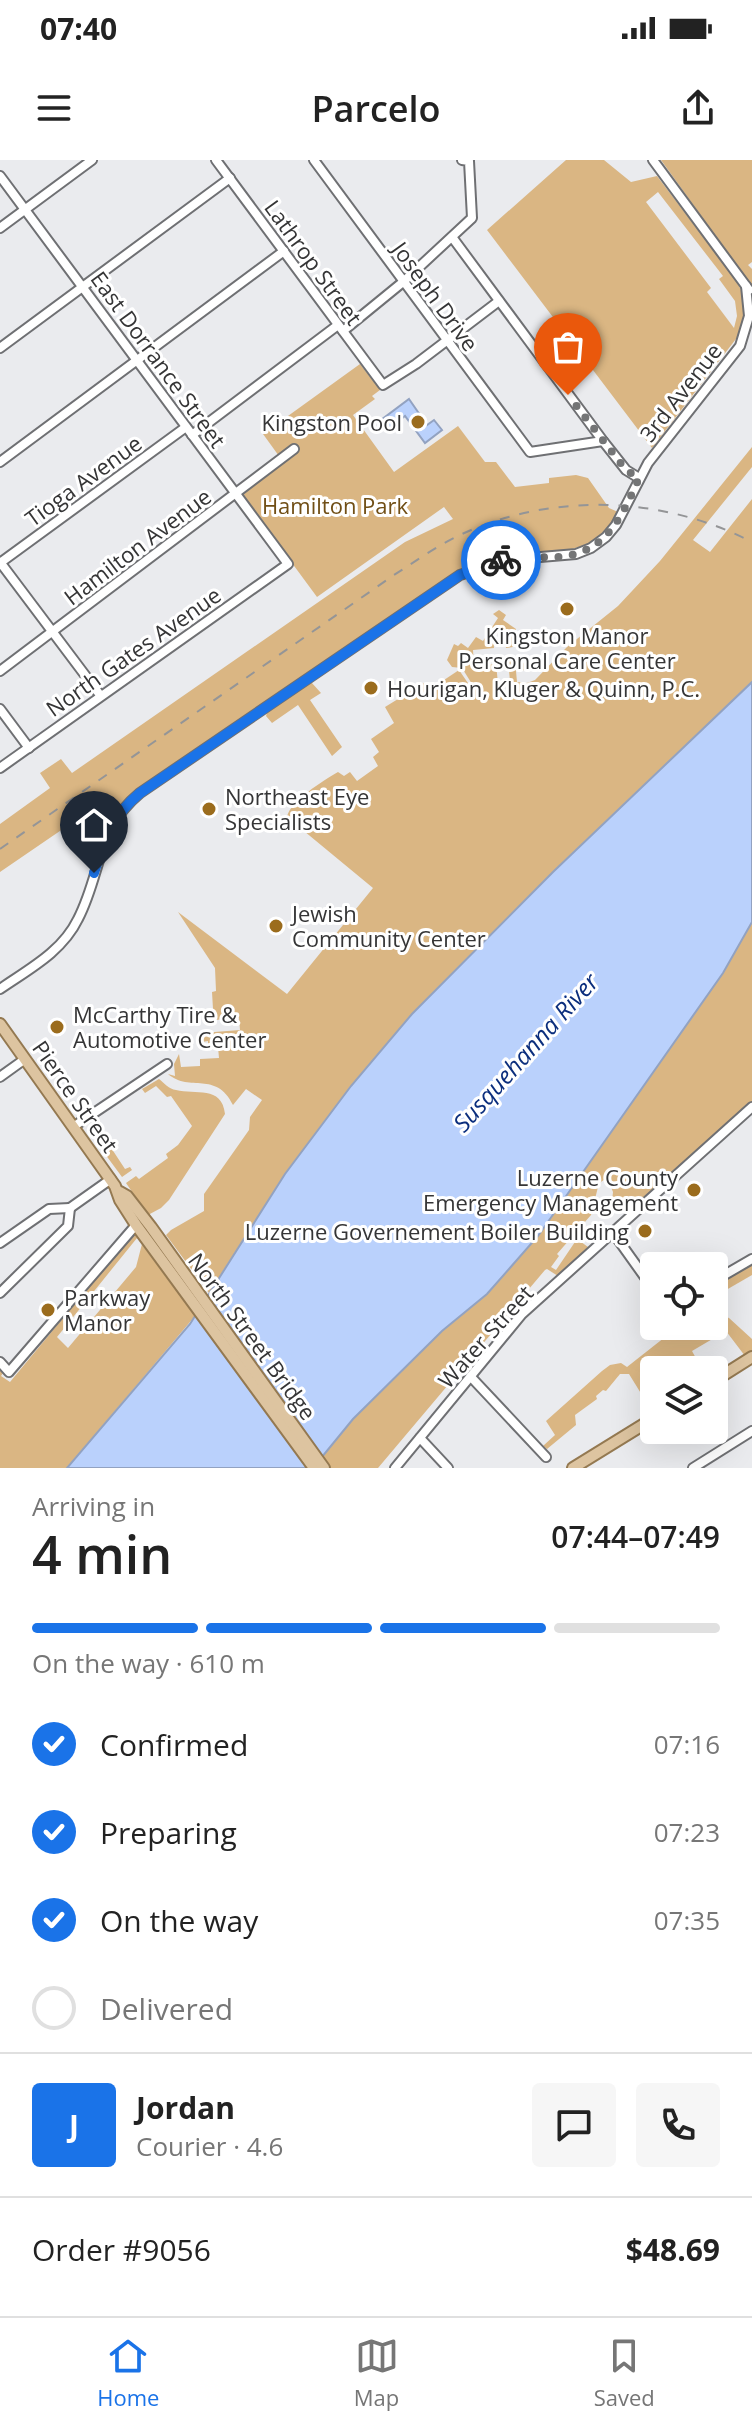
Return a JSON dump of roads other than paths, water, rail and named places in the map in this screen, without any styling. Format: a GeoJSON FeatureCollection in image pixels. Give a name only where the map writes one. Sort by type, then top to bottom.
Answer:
{"type":"FeatureCollection","features":[{"type":"Feature","properties":{"kind":"main road","name":"Pierce Street"},"geometry":{"type":"LineString","coordinates":[[0,1024],[120,1192],[127,1196],[143,1228]]}},
{"type":"Feature","properties":{"kind":"main road","name":"North Street Bridge"},"geometry":{"type":"LineString","coordinates":[[143,1228],[314,1468]]}},
{"type":"Feature","properties":{"kind":"main road","name":"North Street Bridge"},"geometry":{"type":"LineString","coordinates":[[143,1228],[324,1468]]}},
{"type":"Feature","properties":{"kind":"main road"},"geometry":{"type":"LineString","coordinates":[[728,1372],[752,1357]]}},
{"type":"Feature","properties":{"kind":"main road"},"geometry":{"type":"LineString","coordinates":[[573,1468],[590,1464],[640,1428]]}},
{"type":"Feature","properties":{"kind":"street"},"geometry":{"type":"LineString","coordinates":[[0,228],[92,160]]}},
{"type":"Feature","properties":{"kind":"street","name":"Lathrop Street"},"geometry":{"type":"LineString","coordinates":[[216,160],[383,385],[446,341]]}},
{"type":"Feature","properties":{"kind":"street","name":"Joseph Drive"},"geometry":{"type":"LineString","coordinates":[[314,160],[530,452],[603,441]]}},
{"type":"Feature","properties":{"kind":"street","name":"Tioga Avenue"},"geometry":{"type":"LineString","coordinates":[[0,562],[403,282],[472,218],[469,161],[462,160]]}},
{"type":"Feature","properties":{"kind":"street"},"geometry":{"type":"LineString","coordinates":[[653,160],[749,290]]}},
{"type":"Feature","properties":{"kind":"street","name":"East Dorrance Street"},"geometry":{"type":"LineString","coordinates":[[0,176],[288,564]]}},
{"type":"Feature","properties":{"kind":"street"},"geometry":{"type":"LineString","coordinates":[[0,348],[230,178]]}},
{"type":"Feature","properties":{"kind":"street"},"geometry":{"type":"LineString","coordinates":[[452,237],[603,441],[626,470],[639,478]]}},
{"type":"Feature","properties":{"kind":"street"},"geometry":{"type":"LineString","coordinates":[[0,462],[284,251]]}},
{"type":"Feature","properties":{"kind":"street","name":"3rd Avenue"},"geometry":{"type":"LineString","coordinates":[[0,989],[56,950],[72,930],[111,826],[140,793],[460,575],[505,560],[562,557],[584,552],[599,544],[616,525],[654,454],[740,346],[749,316],[749,290]]}},
{"type":"Feature","properties":{"kind":"street"},"geometry":{"type":"LineString","coordinates":[[446,341],[499,301]]}},
{"type":"Feature","properties":{"kind":"street","name":"Hamilton Avenue"},"geometry":{"type":"LineString","coordinates":[[0,671],[294,449]]}},
{"type":"Feature","properties":{"kind":"street"},"geometry":{"type":"LineString","coordinates":[[0,562],[100,695]]}},
{"type":"Feature","properties":{"kind":"street","name":"North Gates Avenue"},"geometry":{"type":"LineString","coordinates":[[0,768],[288,564]]}},
{"type":"Feature","properties":{"kind":"street"},"geometry":{"type":"LineString","coordinates":[[0,709],[29,748]]}},
{"type":"Feature","properties":{"kind":"street"},"geometry":{"type":"LineString","coordinates":[[0,1077],[25,1059]]}},
{"type":"Feature","properties":{"kind":"street"},"geometry":{"type":"LineString","coordinates":[[73,1127],[167,1064]]}},
{"type":"Feature","properties":{"kind":"street","name":"Water Street"},"geometry":{"type":"LineString","coordinates":[[395,1468],[522,1314],[752,1107]]}},
{"type":"Feature","properties":{"kind":"street"},"geometry":{"type":"LineString","coordinates":[[0,1243],[49,1209],[70,1208],[111,1179]]}},
{"type":"Feature","properties":{"kind":"street"},"geometry":{"type":"LineString","coordinates":[[0,1293],[68,1226],[70,1208]]}},
{"type":"Feature","properties":{"kind":"street"},"geometry":{"type":"LineString","coordinates":[[0,1362],[9,1372],[143,1228]]}},
{"type":"Feature","properties":{"kind":"street"},"geometry":{"type":"LineString","coordinates":[[614,1234],[640,1270]]}},
{"type":"Feature","properties":{"kind":"street"},"geometry":{"type":"LineString","coordinates":[[728,1273],[752,1259]]}},
{"type":"Feature","properties":{"kind":"street"},"geometry":{"type":"LineString","coordinates":[[471,1377],[546,1457]]}},
{"type":"Feature","properties":{"kind":"street"},"geometry":{"type":"LineString","coordinates":[[693,1468],[752,1431]]}},
{"type":"Feature","properties":{"kind":"street"},"geometry":{"type":"LineString","coordinates":[[420,1438],[448,1468]]}},
{"type":"Feature","properties":{"kind":"water","name":"Kingston Pool"},"geometry":{"type":"Polygon","coordinates":[[[409,399],[427,425],[434,420],[442,430],[425,443],[405,416],[388,429],[381,420],[409,399]]]}},
{"type":"Feature","properties":{"kind":"water","name":"Susquehanna River"},"geometry":{"type":"Polygon","coordinates":[[[752,682],[752,922],[723,973],[538,1236],[487,1294],[442,1331],[353,1419],[313,1468],[67,1468],[190,1324],[285,1174],[351,1086],[412,1014],[553,872],[752,682]]]}},
{"type":"Feature","properties":{"kind":"railway"},"geometry":{"type":"LineString","coordinates":[[0,849],[394,575],[462,534],[497,520],[534,511],[608,505],[682,515],[752,542]]}},
{"type":"Feature","properties":{"kind":"place","name":"Kingston Pool"},"geometry":{"type":"Point","coordinates":[418,422]}},
{"type":"Feature","properties":{"kind":"place","name":"Kingston Manor Personal Care Center"},"geometry":{"type":"Point","coordinates":[567,609]}},
{"type":"Feature","properties":{"kind":"place","name":"Hourigan, Kluger & Quinn, P.C."},"geometry":{"type":"Point","coordinates":[371,688]}},
{"type":"Feature","properties":{"kind":"place","name":"Northeast Eye Specialists"},"geometry":{"type":"Point","coordinates":[209,809]}},
{"type":"Feature","properties":{"kind":"place","name":"Jewish Community Center"},"geometry":{"type":"Point","coordinates":[276,926]}},
{"type":"Feature","properties":{"kind":"place","name":"McCarthy Tire & Automotive Center"},"geometry":{"type":"Point","coordinates":[57,1027]}},
{"type":"Feature","properties":{"kind":"place","name":"Luzerne County Emergency Management"},"geometry":{"type":"Point","coordinates":[694,1190]}},
{"type":"Feature","properties":{"kind":"place","name":"Luzerne Governement Boiler Building"},"geometry":{"type":"Point","coordinates":[645,1231]}},
{"type":"Feature","properties":{"kind":"place","name":"Parkway Manor"},"geometry":{"type":"Point","coordinates":[48,1310]}},
{"type":"Feature","properties":{"kind":"park label","name":"Hamilton Park"},"geometry":{"type":"Point","coordinates":[335,505]}}]}
